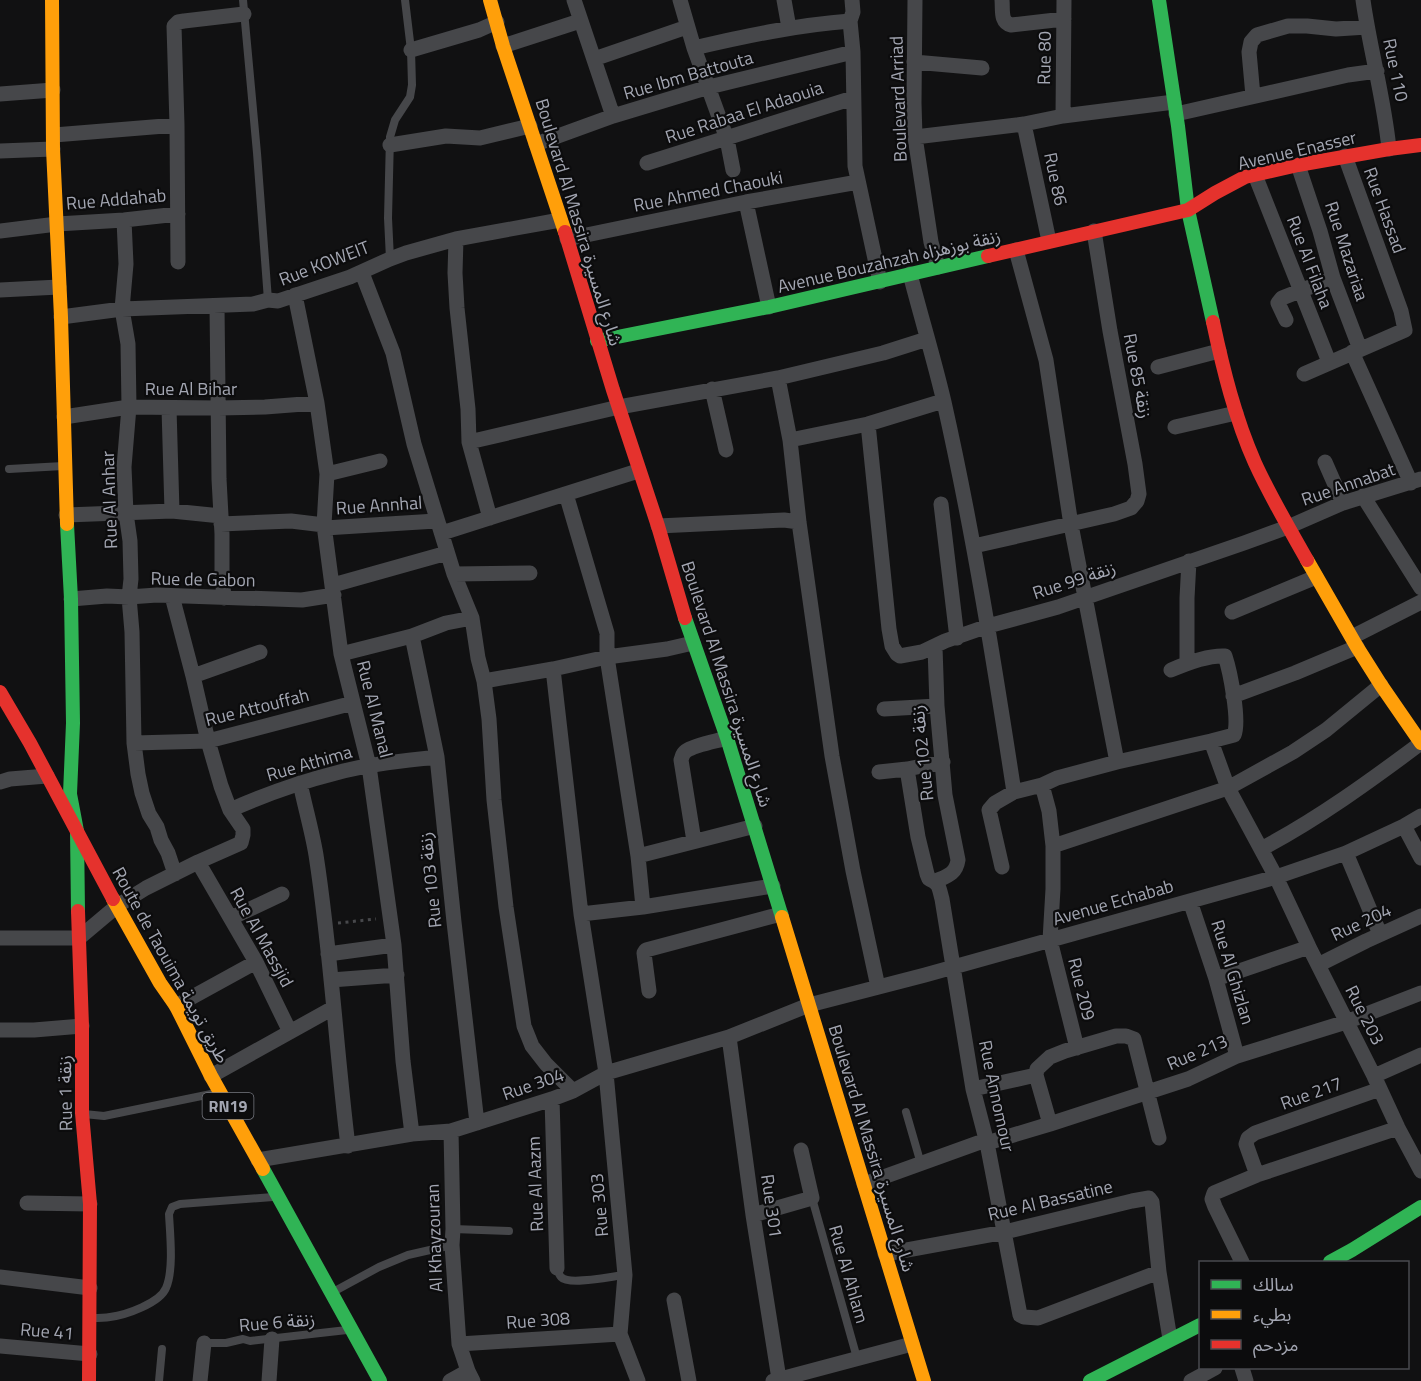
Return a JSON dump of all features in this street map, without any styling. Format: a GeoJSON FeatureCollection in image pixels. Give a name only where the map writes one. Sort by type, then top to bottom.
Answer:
{"type":"FeatureCollection","features":[{"type":"Feature","properties":{"kind":"street"},"geometry":{"type":"LineString","coordinates":[[52,0],[53,142],[71,599],[73,723],[70,794],[77,831]]}},
{"type":"Feature","properties":{"kind":"street","name":"Boulevard Al Massira شارع المسيرة"},"geometry":{"type":"LineString","coordinates":[[490,0],[567,239],[638,471],[658,526],[693,643],[755,826],[924,1381]]}},
{"type":"Feature","properties":{"kind":"street"},"geometry":{"type":"LineString","coordinates":[[574,0],[614,116]]}},
{"type":"Feature","properties":{"kind":"street"},"geometry":{"type":"LineString","coordinates":[[680,0],[694,48],[727,139],[733,170]]}},
{"type":"Feature","properties":{"kind":"street"},"geometry":{"type":"LineString","coordinates":[[784,0],[789,28]]}},
{"type":"Feature","properties":{"kind":"street"},"geometry":{"type":"LineString","coordinates":[[852,0],[853,12],[850,21],[853,52],[855,166],[880,282]]}},
{"type":"Feature","properties":{"kind":"street","name":"Boulevard Arriad"},"geometry":{"type":"LineString","coordinates":[[915,0],[915,137],[929,232],[938,267]]}},
{"type":"Feature","properties":{"kind":"street"},"geometry":{"type":"LineString","coordinates":[[1002,0],[1005,24],[1064,19]]}},
{"type":"Feature","properties":{"kind":"street","name":"Rue 80"},"geometry":{"type":"LineString","coordinates":[[1063,116],[1064,0]]}},
{"type":"Feature","properties":{"kind":"street"},"geometry":{"type":"LineString","coordinates":[[1158,0],[1178,126],[1188,210],[1219,351],[1236,413],[1255,463],[1316,578],[1381,685],[1421,743],[1381,773],[1294,831],[1261,849]]}},
{"type":"Feature","properties":{"kind":"street","name":"Rue 110"},"geometry":{"type":"LineString","coordinates":[[1363,0],[1386,118],[1389,149]]}},
{"type":"Feature","properties":{"kind":"street"},"geometry":{"type":"LineString","coordinates":[[178,262],[175,25],[244,7]]}},
{"type":"Feature","properties":{"kind":"street"},"geometry":{"type":"LineString","coordinates":[[503,46],[580,21]]}},
{"type":"Feature","properties":{"kind":"street"},"geometry":{"type":"LineString","coordinates":[[694,48],[789,28],[850,21]]}},
{"type":"Feature","properties":{"kind":"street"},"geometry":{"type":"LineString","coordinates":[[411,50],[479,30],[497,22]]}},
{"type":"Feature","properties":{"kind":"street"},"geometry":{"type":"LineString","coordinates":[[1253,96],[1249,52],[1251,42],[1257,35],[1288,26],[1336,29],[1367,27]]}},
{"type":"Feature","properties":{"kind":"street"},"geometry":{"type":"LineString","coordinates":[[594,59],[687,27]]}},
{"type":"Feature","properties":{"kind":"street","name":"Rue Ibm Battouta"},"geometry":{"type":"LineString","coordinates":[[536,144],[614,116],[709,87],[853,52]]}},
{"type":"Feature","properties":{"kind":"street"},"geometry":{"type":"LineString","coordinates":[[914,62],[982,68]]}},
{"type":"Feature","properties":{"kind":"street"},"geometry":{"type":"LineString","coordinates":[[915,137],[1024,124],[1063,116],[1175,108],[1253,96],[1348,75],[1377,71]]}},
{"type":"Feature","properties":{"kind":"street"},"geometry":{"type":"LineString","coordinates":[[0,94],[53,90]]}},
{"type":"Feature","properties":{"kind":"street","name":"Rue Rabaa El Adaouia"},"geometry":{"type":"LineString","coordinates":[[646,163],[853,98]]}},
{"type":"Feature","properties":{"kind":"street","name":"Rue 86"},"geometry":{"type":"LineString","coordinates":[[1024,124],[1049,242]]}},
{"type":"Feature","properties":{"kind":"street"},"geometry":{"type":"LineString","coordinates":[[0,150],[177,125]]}},
{"type":"Feature","properties":{"kind":"street"},"geometry":{"type":"LineString","coordinates":[[390,145],[446,136],[480,138],[530,126]]}},
{"type":"Feature","properties":{"kind":"street","name":"Avenue Enasser"},"geometry":{"type":"LineString","coordinates":[[1188,210],[1245,177],[1345,156],[1421,145]]}},
{"type":"Feature","properties":{"kind":"street","name":"Rue Hassad"},"geometry":{"type":"LineString","coordinates":[[1345,156],[1401,311],[1405,330],[1356,350]]}},
{"type":"Feature","properties":{"kind":"street","name":"Rue Mazariaa"},"geometry":{"type":"LineString","coordinates":[[1298,165],[1356,350],[1416,481]]}},
{"type":"Feature","properties":{"kind":"street","name":"Rue Al Filaha"},"geometry":{"type":"LineString","coordinates":[[1255,175],[1329,362]]}},
{"type":"Feature","properties":{"kind":"street","name":"Rue Ahmed Chaouki"},"geometry":{"type":"LineString","coordinates":[[567,239],[746,202],[858,182]]}},
{"type":"Feature","properties":{"kind":"street"},"geometry":{"type":"LineString","coordinates":[[746,202],[769,307]]}},
{"type":"Feature","properties":{"kind":"street","name":"Avenue Bouzahzah زنقة بوزهزاه"},"geometry":{"type":"LineString","coordinates":[[597,341],[769,307],[1188,210]]}},
{"type":"Feature","properties":{"kind":"street","name":"Rue Addahab"},"geometry":{"type":"LineString","coordinates":[[0,231],[178,214]]}},
{"type":"Feature","properties":{"kind":"street","name":"Rue Al Anhar"},"geometry":{"type":"LineString","coordinates":[[124,220],[126,264],[122,309],[128,344],[129,407],[124,467],[130,551],[129,597],[132,632],[134,743],[142,793],[175,874]]}},
{"type":"Feature","properties":{"kind":"street","name":"Rue KOWEIT"},"geometry":{"type":"LineString","coordinates":[[61,317],[122,309],[217,306],[253,304],[268,300],[278,301],[362,273],[390,259],[456,239],[560,220]]}},
{"type":"Feature","properties":{"kind":"street","name":"Rue 85 زنقة"},"geometry":{"type":"LineString","coordinates":[[974,546],[1071,525],[1131,508],[1137,501],[1139,494],[1135,464],[1094,231]]}},
{"type":"Feature","properties":{"kind":"street"},"geometry":{"type":"LineString","coordinates":[[456,239],[457,308],[470,442],[490,518]]}},
{"type":"Feature","properties":{"kind":"street"},"geometry":{"type":"LineString","coordinates":[[1016,249],[1046,360],[1071,525],[1118,762]]}},
{"type":"Feature","properties":{"kind":"street"},"geometry":{"type":"LineString","coordinates":[[362,273],[393,353],[414,444],[447,553],[472,618],[489,719],[495,810],[522,1017],[532,1046],[573,1091]]}},
{"type":"Feature","properties":{"kind":"street"},"geometry":{"type":"LineString","coordinates":[[910,274],[943,401],[974,546],[1014,792]]}},
{"type":"Feature","properties":{"kind":"street"},"geometry":{"type":"LineString","coordinates":[[1286,320],[1278,303],[1282,298],[1333,278]]}},
{"type":"Feature","properties":{"kind":"street"},"geometry":{"type":"LineString","coordinates":[[0,290],[59,287]]}},
{"type":"Feature","properties":{"kind":"street","name":"Rue Al Manal"},"geometry":{"type":"LineString","coordinates":[[295,295],[317,403],[327,474],[324,526],[341,654],[369,766],[394,945],[403,1062],[412,1134]]}},
{"type":"Feature","properties":{"kind":"street"},"geometry":{"type":"LineString","coordinates":[[217,306],[219,479],[224,598]]}},
{"type":"Feature","properties":{"kind":"street"},"geometry":{"type":"LineString","coordinates":[[470,442],[619,407],[778,378],[883,353],[927,339]]}},
{"type":"Feature","properties":{"kind":"street"},"geometry":{"type":"LineString","coordinates":[[1304,374],[1356,350]]}},
{"type":"Feature","properties":{"kind":"street"},"geometry":{"type":"LineString","coordinates":[[1158,367],[1219,351]]}},
{"type":"Feature","properties":{"kind":"street"},"geometry":{"type":"LineString","coordinates":[[778,378],[790,440],[799,522],[832,756],[853,871],[878,987]]}},
{"type":"Feature","properties":{"kind":"street"},"geometry":{"type":"LineString","coordinates":[[712,389],[726,450]]}},
{"type":"Feature","properties":{"kind":"street"},"geometry":{"type":"LineString","coordinates":[[790,440],[868,424],[943,401]]}},
{"type":"Feature","properties":{"kind":"street","name":"Rue Al Bihar"},"geometry":{"type":"LineString","coordinates":[[64,417],[129,407],[265,407],[317,403]]}},
{"type":"Feature","properties":{"kind":"street"},"geometry":{"type":"LineString","coordinates":[[168,408],[172,511]]}},
{"type":"Feature","properties":{"kind":"street"},"geometry":{"type":"LineString","coordinates":[[1175,427],[1236,413]]}},
{"type":"Feature","properties":{"kind":"street","name":"Rue 99 زنقة"},"geometry":{"type":"LineString","coordinates":[[868,424],[892,646],[900,656],[922,652],[945,641],[988,626],[1058,607],[1288,527]]}},
{"type":"Feature","properties":{"kind":"street"},"geometry":{"type":"LineString","coordinates":[[327,474],[380,461]]}},
{"type":"Feature","properties":{"kind":"street"},"geometry":{"type":"LineString","coordinates":[[1325,462],[1343,503]]}},
{"type":"Feature","properties":{"kind":"street","name":"Rue Annhal"},"geometry":{"type":"LineString","coordinates":[[66,515],[172,511],[221,520],[291,521],[324,526],[439,527],[490,518],[638,471]]}},
{"type":"Feature","properties":{"kind":"street","name":"Rue Annabat"},"geometry":{"type":"LineString","coordinates":[[1288,527],[1343,503],[1416,481]]}},
{"type":"Feature","properties":{"kind":"street"},"geometry":{"type":"LineString","coordinates":[[566,494],[607,633],[607,657],[638,856],[643,906]]}},
{"type":"Feature","properties":{"kind":"street"},"geometry":{"type":"LineString","coordinates":[[1363,496],[1421,588]]}},
{"type":"Feature","properties":{"kind":"street"},"geometry":{"type":"LineString","coordinates":[[941,504],[957,638]]}},
{"type":"Feature","properties":{"kind":"street"},"geometry":{"type":"LineString","coordinates":[[658,526],[774,520],[799,522]]}},
{"type":"Feature","properties":{"kind":"street","name":"Rue de Gabon"},"geometry":{"type":"LineString","coordinates":[[71,599],[157,595],[302,600],[447,553]]}},
{"type":"Feature","properties":{"kind":"street"},"geometry":{"type":"LineString","coordinates":[[1187,663],[1189,561]]}},
{"type":"Feature","properties":{"kind":"street"},"geometry":{"type":"LineString","coordinates":[[454,574],[530,573]]}},
{"type":"Feature","properties":{"kind":"street"},"geometry":{"type":"LineString","coordinates":[[1232,612],[1316,578]]}},
{"type":"Feature","properties":{"kind":"street"},"geometry":{"type":"LineString","coordinates":[[0,938],[79,938],[117,906],[146,888],[241,843],[243,829],[230,810],[208,741],[172,596]]}},
{"type":"Feature","properties":{"kind":"street"},"geometry":{"type":"LineString","coordinates":[[1233,696],[1295,673],[1354,642],[1421,602]]}},
{"type":"Feature","properties":{"kind":"street"},"geometry":{"type":"LineString","coordinates":[[341,654],[412,636],[446,623],[472,618]]}},
{"type":"Feature","properties":{"kind":"street","name":"Rue 103 زنقة"},"geometry":{"type":"LineString","coordinates":[[412,636],[437,757],[453,922],[477,1123]]}},
{"type":"Feature","properties":{"kind":"street"},"geometry":{"type":"LineString","coordinates":[[484,681],[693,643]]}},
{"type":"Feature","properties":{"kind":"street","name":"Rue 102 زنقة"},"geometry":{"type":"LineString","coordinates":[[935,647],[937,706],[945,795],[958,855],[955,870],[936,881]]}},
{"type":"Feature","properties":{"kind":"street"},"geometry":{"type":"LineString","coordinates":[[193,676],[260,652]]}},
{"type":"Feature","properties":{"kind":"street"},"geometry":{"type":"LineString","coordinates":[[1002,867],[989,810],[995,802],[1014,792],[1079,772],[1232,736],[1235,733],[1233,696],[1229,669],[1224,655],[1187,663],[1171,670]]}},
{"type":"Feature","properties":{"kind":"street","name":"Rue 303"},"geometry":{"type":"LineString","coordinates":[[553,669],[581,914],[606,1073],[626,1275],[620,1334]]}},
{"type":"Feature","properties":{"kind":"street"},"geometry":{"type":"LineString","coordinates":[[1053,846],[1228,788],[1302,747],[1381,685]]}},
{"type":"Feature","properties":{"kind":"street","name":"Route de Taouima طريق تويمة"},"geometry":{"type":"LineString","coordinates":[[0,692],[6,714],[47,776],[160,983],[176,1006],[211,1076],[380,1381]]}},
{"type":"Feature","properties":{"kind":"street","name":"Rue Attouffah"},"geometry":{"type":"LineString","coordinates":[[134,743],[208,741],[353,703]]}},
{"type":"Feature","properties":{"kind":"street"},"geometry":{"type":"LineString","coordinates":[[884,709],[937,706]]}},
{"type":"Feature","properties":{"kind":"street"},"geometry":{"type":"LineString","coordinates":[[694,842],[682,756],[684,752],[692,748],[727,738]]}},
{"type":"Feature","properties":{"kind":"street","name":"Rue 203"},"geometry":{"type":"LineString","coordinates":[[1211,741],[1228,788],[1276,877],[1308,947],[1421,1171]]}},
{"type":"Feature","properties":{"kind":"street","name":"Rue Athima"},"geometry":{"type":"LineString","coordinates":[[230,810],[300,783],[337,772],[437,757]]}},
{"type":"Feature","properties":{"kind":"street"},"geometry":{"type":"LineString","coordinates":[[879,772],[943,762]]}},
{"type":"Feature","properties":{"kind":"street","name":"Rue Annomour"},"geometry":{"type":"LineString","coordinates":[[908,769],[918,837],[927,874],[929,879],[936,881],[942,899],[973,1089],[987,1141],[1020,1315],[1038,1318],[1159,1272]]}},
{"type":"Feature","properties":{"kind":"street"},"geometry":{"type":"LineString","coordinates":[[0,782],[47,776]]}},
{"type":"Feature","properties":{"kind":"street"},"geometry":{"type":"LineString","coordinates":[[300,783],[316,854],[332,980],[339,1078],[348,1146]]}},
{"type":"Feature","properties":{"kind":"street","name":"Rue 209"},"geometry":{"type":"LineString","coordinates":[[1042,785],[1049,812],[1053,846],[1050,940],[1077,1048]]}},
{"type":"Feature","properties":{"kind":"street","name":"Avenue Echabab"},"geometry":{"type":"LineString","coordinates":[[809,1005],[1276,877],[1346,853],[1421,816]]}},
{"type":"Feature","properties":{"kind":"street"},"geometry":{"type":"LineString","coordinates":[[638,856],[755,826]]}},
{"type":"Feature","properties":{"kind":"street"},"geometry":{"type":"LineString","coordinates":[[1404,826],[1421,858]]}},
{"type":"Feature","properties":{"kind":"street","name":"Rue 1 زنقة"},"geometry":{"type":"LineString","coordinates":[[77,831],[82,1113],[90,1204],[89,1381]]}},
{"type":"Feature","properties":{"kind":"street"},"geometry":{"type":"LineString","coordinates":[[1346,853],[1380,934]]}},
{"type":"Feature","properties":{"kind":"street","name":"Rue Al Massjid"},"geometry":{"type":"LineString","coordinates":[[198,862],[256,962],[290,1032]]}},
{"type":"Feature","properties":{"kind":"street"},"geometry":{"type":"LineString","coordinates":[[581,914],[773,886]]}},
{"type":"Feature","properties":{"kind":"street"},"geometry":{"type":"LineString","coordinates":[[231,918],[282,894]]}},
{"type":"Feature","properties":{"kind":"street","name":"Rue Al Ghizlan"},"geometry":{"type":"LineString","coordinates":[[1190,901],[1216,979],[1237,1056]]}},
{"type":"Feature","properties":{"kind":"street"},"geometry":{"type":"LineString","coordinates":[[649,991],[644,953],[646,950],[781,914]]}},
{"type":"Feature","properties":{"kind":"street","name":"Rue 204"},"geometry":{"type":"LineString","coordinates":[[1318,965],[1421,916]]}},
{"type":"Feature","properties":{"kind":"street"},"geometry":{"type":"LineString","coordinates":[[328,954],[394,945]]}},
{"type":"Feature","properties":{"kind":"street"},"geometry":{"type":"LineString","coordinates":[[1216,979],[1308,947]]}},
{"type":"Feature","properties":{"kind":"street"},"geometry":{"type":"LineString","coordinates":[[176,1006],[256,962]]}},
{"type":"Feature","properties":{"kind":"street"},"geometry":{"type":"LineString","coordinates":[[332,980],[397,975]]}},
{"type":"Feature","properties":{"kind":"street","name":"Rue 213"},"geometry":{"type":"LineString","coordinates":[[864,1184],[987,1141],[1050,1124],[1188,1079],[1237,1056],[1346,1022],[1421,993]]}},
{"type":"Feature","properties":{"kind":"street","name":"Rue 304"},"geometry":{"type":"LineString","coordinates":[[258,1160],[412,1134],[451,1131],[552,1099],[573,1091],[606,1073],[729,1037],[809,1005]]}},
{"type":"Feature","properties":{"kind":"street"},"geometry":{"type":"LineString","coordinates":[[211,1076],[333,1008]]}},
{"type":"Feature","properties":{"kind":"street"},"geometry":{"type":"LineString","coordinates":[[0,1030],[82,1026]]}},
{"type":"Feature","properties":{"kind":"street"},"geometry":{"type":"LineString","coordinates":[[1050,1124],[1036,1076],[1037,1070],[1046,1059],[1116,1036],[1126,1036],[1134,1040],[1159,1138]]}},
{"type":"Feature","properties":{"kind":"street","name":"Rue 301"},"geometry":{"type":"LineString","coordinates":[[729,1037],[776,1380]]}},
{"type":"Feature","properties":{"kind":"street","name":"Rue 217"},"geometry":{"type":"LineString","coordinates":[[1257,1175],[1245,1143],[1248,1138],[1377,1082],[1421,1055]]}},
{"type":"Feature","properties":{"kind":"street"},"geometry":{"type":"LineString","coordinates":[[973,1089],[1036,1076]]}},
{"type":"Feature","properties":{"kind":"street","name":"Rue Al Aazm"},"geometry":{"type":"LineString","coordinates":[[552,1099],[557,1268]]}},
{"type":"Feature","properties":{"kind":"street"},"geometry":{"type":"LineString","coordinates":[[1241,1261],[1212,1199],[1214,1193],[1257,1175],[1398,1128]]}},
{"type":"Feature","properties":{"kind":"street","name":"Al Khayzouran"},"geometry":{"type":"LineString","coordinates":[[451,1131],[452,1245],[459,1344],[470,1376]]}},
{"type":"Feature","properties":{"kind":"street"},"geometry":{"type":"LineString","coordinates":[[753,1215],[812,1198],[801,1150]]}},
{"type":"Feature","properties":{"kind":"street","name":"Rue Al Bassatine"},"geometry":{"type":"LineString","coordinates":[[885,1254],[1005,1232],[1149,1198],[1152,1202],[1159,1272]]}},
{"type":"Feature","properties":{"kind":"street"},"geometry":{"type":"LineString","coordinates":[[27,1203],[90,1204]]}},
{"type":"Feature","properties":{"kind":"street"},"geometry":{"type":"LineString","coordinates":[[1333,1261],[1421,1207]]}},
{"type":"Feature","properties":{"kind":"street"},"geometry":{"type":"LineString","coordinates":[[1159,1272],[1170,1340]]}},
{"type":"Feature","properties":{"kind":"street"},"geometry":{"type":"LineString","coordinates":[[0,1277],[90,1288]]}},
{"type":"Feature","properties":{"kind":"street"},"geometry":{"type":"LineString","coordinates":[[674,1300],[689,1381]]}},
{"type":"Feature","properties":{"kind":"street"},"geometry":{"type":"LineString","coordinates":[[1094,1380],[1199,1326]]}},
{"type":"Feature","properties":{"kind":"street"},"geometry":{"type":"LineString","coordinates":[[620,1334],[638,1381]]}},
{"type":"Feature","properties":{"kind":"street","name":"Rue 308"},"geometry":{"type":"LineString","coordinates":[[459,1344],[620,1334]]}},
{"type":"Feature","properties":{"kind":"street"},"geometry":{"type":"LineString","coordinates":[[269,1381],[272,1339]]}},
{"type":"Feature","properties":{"kind":"street"},"geometry":{"type":"LineString","coordinates":[[200,1381],[204,1343]]}},
{"type":"Feature","properties":{"kind":"street"},"geometry":{"type":"LineString","coordinates":[[776,1380],[912,1344]]}},
{"type":"Feature","properties":{"kind":"street","name":"Rue 41"},"geometry":{"type":"LineString","coordinates":[[0,1346],[90,1354]]}},
{"type":"Feature","properties":{"kind":"street"},"geometry":{"type":"LineString","coordinates":[[1191,1381],[1213,1369]]}},
{"type":"Feature","properties":{"kind":"street"},"geometry":{"type":"LineString","coordinates":[[450,1381],[470,1376]]}},
{"type":"Feature","properties":{"kind":"lane"},"geometry":{"type":"LineString","coordinates":[[390,259],[388,218],[391,130],[412,92],[411,50],[405,0]]}},
{"type":"Feature","properties":{"kind":"lane"},"geometry":{"type":"LineString","coordinates":[[244,7],[268,300]]}},
{"type":"Feature","properties":{"kind":"lane"},"geometry":{"type":"LineString","coordinates":[[9,469],[65,466]]}},
{"type":"Feature","properties":{"kind":"lane"},"geometry":{"type":"LineString","coordinates":[[82,1113],[104,1116],[220,1092]]}},
{"type":"Feature","properties":{"kind":"lane"},"geometry":{"type":"LineString","coordinates":[[906,1112],[921,1164]]}},
{"type":"Feature","properties":{"kind":"lane"},"geometry":{"type":"LineString","coordinates":[[90,1318],[125,1314],[152,1302],[162,1294],[171,1269],[169,1214],[172,1207],[180,1204],[278,1197]]}},
{"type":"Feature","properties":{"kind":"lane","name":"Rue Al Ahlam"},"geometry":{"type":"LineString","coordinates":[[812,1198],[857,1358]]}},
{"type":"Feature","properties":{"kind":"lane"},"geometry":{"type":"LineString","coordinates":[[453,1229],[509,1231]]}},
{"type":"Feature","properties":{"kind":"lane"},"geometry":{"type":"LineString","coordinates":[[331,1293],[379,1267],[408,1255],[452,1245]]}},
{"type":"Feature","properties":{"kind":"lane"},"geometry":{"type":"LineString","coordinates":[[557,1268],[559,1276],[567,1281],[626,1275]]}},
{"type":"Feature","properties":{"kind":"lane","name":"Rue 6 زنقة"},"geometry":{"type":"LineString","coordinates":[[204,1343],[272,1339],[352,1329]]}},
{"type":"Feature","properties":{"kind":"lane"},"geometry":{"type":"LineString","coordinates":[[159,1381],[162,1349]]}},
{"type":"Feature","properties":{"kind":"path"},"geometry":{"type":"LineString","coordinates":[[324,925],[390,918]]}},
{"type":"Feature","properties":{"kind":"traffic: fast"},"geometry":{"type":"LineString","coordinates":[[1159,0],[1188,210],[1213,322]]}},
{"type":"Feature","properties":{"kind":"traffic: fast"},"geometry":{"type":"LineString","coordinates":[[597,341],[769,307],[988,256]]}},
{"type":"Feature","properties":{"kind":"traffic: fast"},"geometry":{"type":"LineString","coordinates":[[67,524],[73,723],[70,794],[77,831],[78,911]]}},
{"type":"Feature","properties":{"kind":"traffic: fast"},"geometry":{"type":"LineString","coordinates":[[685,618],[727,738],[782,917]]}},
{"type":"Feature","properties":{"kind":"traffic: fast"},"geometry":{"type":"LineString","coordinates":[[263,1169],[380,1381]]}},
{"type":"Feature","properties":{"kind":"traffic: fast"},"geometry":{"type":"LineString","coordinates":[[1332,1261],[1421,1207]]}},
{"type":"Feature","properties":{"kind":"traffic: fast"},"geometry":{"type":"LineString","coordinates":[[1090,1381],[1199,1326]]}},
{"type":"Feature","properties":{"kind":"traffic: slow"},"geometry":{"type":"LineString","coordinates":[[52,0],[53,149],[67,524]]}},
{"type":"Feature","properties":{"kind":"traffic: slow"},"geometry":{"type":"LineString","coordinates":[[490,0],[565,232]]}},
{"type":"Feature","properties":{"kind":"traffic: slow"},"geometry":{"type":"LineString","coordinates":[[1307,560],[1357,647],[1421,743]]}},
{"type":"Feature","properties":{"kind":"traffic: slow"},"geometry":{"type":"LineString","coordinates":[[113,899],[160,983],[176,1006],[211,1076],[263,1169]]}},
{"type":"Feature","properties":{"kind":"traffic: slow"},"geometry":{"type":"LineString","coordinates":[[782,917],[924,1381]]}},
{"type":"Feature","properties":{"kind":"traffic: jam"},"geometry":{"type":"LineString","coordinates":[[988,256],[1188,210],[1245,177],[1298,165],[1421,145]]}},
{"type":"Feature","properties":{"kind":"traffic: jam"},"geometry":{"type":"LineString","coordinates":[[565,232],[685,618]]}},
{"type":"Feature","properties":{"kind":"traffic: jam"},"geometry":{"type":"LineString","coordinates":[[1213,322],[1241,429],[1267,488],[1307,560]]}},
{"type":"Feature","properties":{"kind":"traffic: jam"},"geometry":{"type":"LineString","coordinates":[[0,692],[30,743],[113,899]]}},
{"type":"Feature","properties":{"kind":"traffic: jam"},"geometry":{"type":"LineString","coordinates":[[78,911],[82,1113],[90,1204],[89,1381]]}}]}
